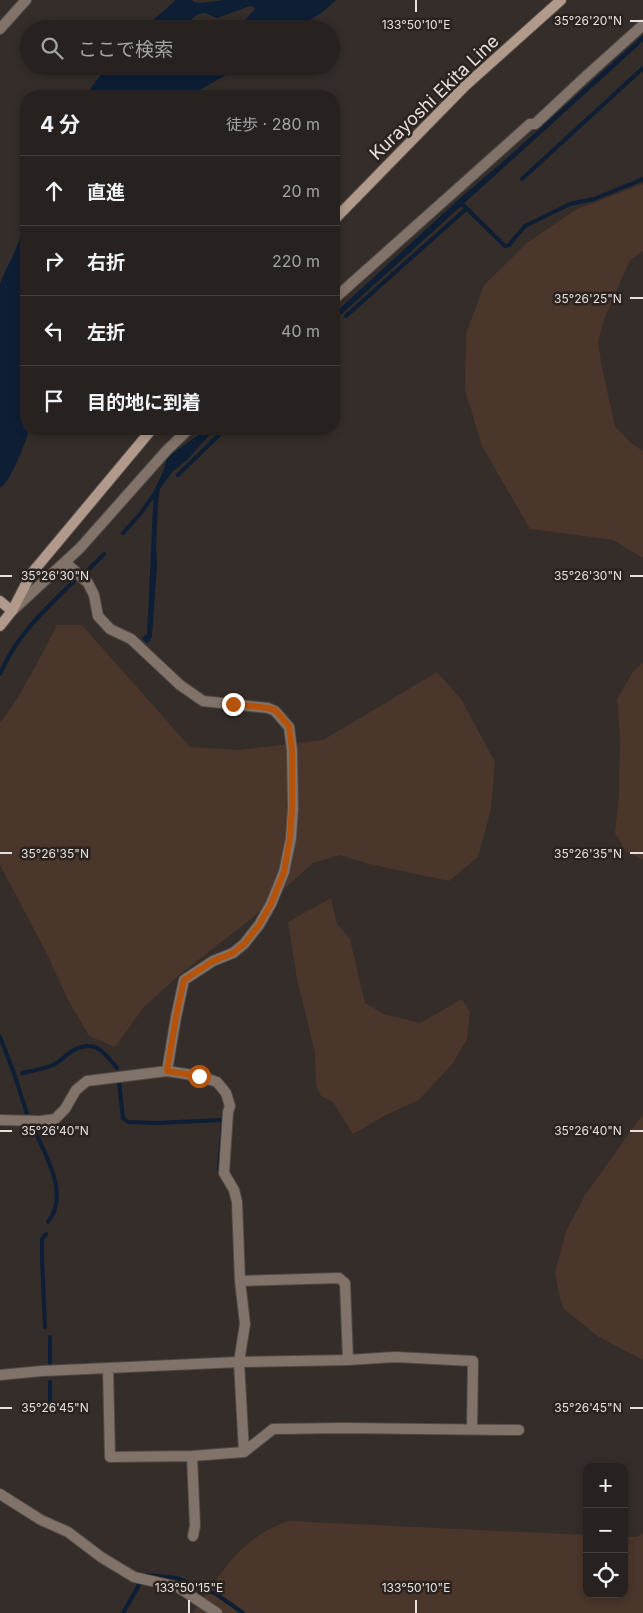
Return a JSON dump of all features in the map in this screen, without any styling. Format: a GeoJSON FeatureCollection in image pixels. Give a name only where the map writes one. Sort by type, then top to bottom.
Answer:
{"type":"FeatureCollection","features":[{"type":"Feature","properties":{"kind":"main road","name":"Kurayoshi Ekita Line"},"geometry":{"type":"LineString","coordinates":[[340,214],[466,86],[561,0]]}},
{"type":"Feature","properties":{"kind":"main road"},"geometry":{"type":"LineString","coordinates":[[0,626],[12,611],[30,574],[147,435]]}},
{"type":"Feature","properties":{"kind":"main road"},"geometry":{"type":"LineString","coordinates":[[0,601],[12,611]]}},
{"type":"Feature","properties":{"kind":"street"},"geometry":{"type":"LineString","coordinates":[[0,30],[26,0]]}},
{"type":"Feature","properties":{"kind":"street"},"geometry":{"type":"LineString","coordinates":[[340,294],[530,124],[535,124],[643,25]]}},
{"type":"Feature","properties":{"kind":"street"},"geometry":{"type":"LineString","coordinates":[[12,611],[80,548],[167,450],[183,435]]}},
{"type":"Feature","properties":{"kind":"street"},"geometry":{"type":"LineString","coordinates":[[65,562],[88,583],[94,595],[98,616],[110,629],[131,639],[180,685],[209,703],[275,710],[289,726],[292,750],[292,808],[290,838],[284,872],[271,904],[259,925],[244,944],[233,953],[213,961],[184,980],[167,1071]]}},
{"type":"Feature","properties":{"kind":"street"},"geometry":{"type":"LineString","coordinates":[[0,1120],[41,1121],[55,1119],[65,1109],[76,1090],[87,1081],[167,1071],[199,1076],[216,1082],[226,1093],[230,1106],[226,1130],[224,1173],[234,1190],[237,1202],[240,1281],[245,1325],[239,1362],[244,1452]]}},
{"type":"Feature","properties":{"kind":"street"},"geometry":{"type":"LineString","coordinates":[[240,1281],[339,1278],[345,1283],[348,1360]]}},
{"type":"Feature","properties":{"kind":"street"},"geometry":{"type":"LineString","coordinates":[[0,1375],[42,1371],[239,1362],[395,1358],[473,1361],[472,1429]]}},
{"type":"Feature","properties":{"kind":"street"},"geometry":{"type":"LineString","coordinates":[[108,1368],[110,1457],[192,1456],[244,1452],[273,1429],[519,1430]]}},
{"type":"Feature","properties":{"kind":"street"},"geometry":{"type":"LineString","coordinates":[[192,1456],[195,1526],[193,1536]]}},
{"type":"Feature","properties":{"kind":"street"},"geometry":{"type":"LineString","coordinates":[[0,1494],[41,1520],[68,1532],[102,1557],[134,1576],[178,1587],[217,1613]]}},
{"type":"Feature","properties":{"kind":"shaded area"},"geometry":{"type":"Polygon","coordinates":[[[643,184],[643,251],[630,260],[603,322],[598,342],[615,426],[631,443],[643,451],[643,558],[613,540],[530,529],[482,446],[465,390],[466,334],[484,285],[528,242],[577,209],[643,184]]]}},
{"type":"Feature","properties":{"kind":"shaded area"},"geometry":{"type":"Polygon","coordinates":[[[57,625],[82,625],[190,747],[239,750],[323,740],[437,672],[461,699],[495,762],[491,810],[478,857],[449,881],[369,864],[340,855],[313,863],[251,919],[178,976],[144,1007],[115,1047],[89,1036],[67,998],[47,954],[0,865],[0,723],[17,699],[57,625]]]}},
{"type":"Feature","properties":{"kind":"shaded area"},"geometry":{"type":"Polygon","coordinates":[[[643,663],[643,860],[626,851],[615,833],[619,795],[620,736],[617,699],[634,670],[643,663]]]}},
{"type":"Feature","properties":{"kind":"shaded area"},"geometry":{"type":"Polygon","coordinates":[[[331,898],[337,924],[350,939],[365,1003],[384,1014],[420,1023],[462,999],[470,1012],[467,1039],[453,1063],[419,1100],[386,1115],[353,1134],[333,1102],[321,1096],[316,1085],[315,1053],[297,979],[288,922],[331,898]]]}},
{"type":"Feature","properties":{"kind":"shaded area"},"geometry":{"type":"Polygon","coordinates":[[[643,1114],[643,1360],[597,1336],[563,1308],[555,1272],[566,1231],[585,1195],[643,1114]]]}},
{"type":"Feature","properties":{"kind":"shaded area"},"geometry":{"type":"Polygon","coordinates":[[[289,1521],[583,1535],[583,1598],[628,1598],[628,1537],[637,1537],[643,1533],[643,1613],[193,1613],[233,1558],[245,1546],[272,1527],[289,1521]]]}},
{"type":"Feature","properties":{"kind":"water"},"geometry":{"type":"Polygon","coordinates":[[[176,0],[192,0],[200,3],[225,0],[336,0],[310,20],[244,20],[255,9],[250,6],[217,18],[205,13],[198,14],[191,20],[153,20],[176,0]]]}},
{"type":"Feature","properties":{"kind":"water"},"geometry":{"type":"Polygon","coordinates":[[[643,35],[643,41],[340,316],[340,308],[458,200],[643,35]]]}},
{"type":"Feature","properties":{"kind":"water"},"geometry":{"type":"Polygon","coordinates":[[[100,75],[226,75],[200,90],[89,90],[100,75]]]}},
{"type":"Feature","properties":{"kind":"water"},"geometry":{"type":"Polygon","coordinates":[[[20,237],[20,435],[27,435],[8,479],[0,488],[0,284],[20,237]]]}},
{"type":"Feature","properties":{"kind":"water"},"geometry":{"type":"Polygon","coordinates":[[[199,435],[210,435],[187,460],[172,472],[160,489],[152,636],[150,641],[146,643],[142,638],[147,634],[154,492],[166,458],[199,435]]]}},
{"type":"Feature","properties":{"kind":"waterway"},"geometry":{"type":"LineString","coordinates":[[522,179],[643,68]]}},
{"type":"Feature","properties":{"kind":"waterway"},"geometry":{"type":"LineString","coordinates":[[461,203],[505,246],[509,245],[525,226],[570,204],[594,199],[643,179]]}},
{"type":"Feature","properties":{"kind":"waterway"},"geometry":{"type":"LineString","coordinates":[[346,316],[466,209]]}},
{"type":"Feature","properties":{"kind":"waterway"},"geometry":{"type":"LineString","coordinates":[[178,475],[219,435]]}},
{"type":"Feature","properties":{"kind":"waterway"},"geometry":{"type":"LineString","coordinates":[[123,533],[156,492]]}},
{"type":"Feature","properties":{"kind":"waterway"},"geometry":{"type":"LineString","coordinates":[[84,574],[104,554]]}},
{"type":"Feature","properties":{"kind":"waterway"},"geometry":{"type":"LineString","coordinates":[[0,674],[15,646],[24,634],[76,579]]}},
{"type":"Feature","properties":{"kind":"waterway"},"geometry":{"type":"LineString","coordinates":[[0,1037],[27,1114]]}},
{"type":"Feature","properties":{"kind":"waterway"},"geometry":{"type":"LineString","coordinates":[[22,1073],[53,1065],[72,1051],[87,1046],[93,1046],[103,1052],[117,1068]]}},
{"type":"Feature","properties":{"kind":"waterway"},"geometry":{"type":"LineString","coordinates":[[119,1082],[123,1118],[128,1122],[156,1123],[221,1120],[223,1122],[219,1169]]}},
{"type":"Feature","properties":{"kind":"waterway"},"geometry":{"type":"LineString","coordinates":[[33,1127],[49,1162],[56,1187],[57,1199],[54,1211],[48,1222]]}},
{"type":"Feature","properties":{"kind":"waterway"},"geometry":{"type":"LineString","coordinates":[[45,1327],[42,1239],[46,1234]]}},
{"type":"Feature","properties":{"kind":"waterway"},"geometry":{"type":"LineString","coordinates":[[50,1337],[50,1363]]}},
{"type":"Feature","properties":{"kind":"waterway"},"geometry":{"type":"LineString","coordinates":[[50,1382],[50,1409]]}},
{"type":"Feature","properties":{"kind":"waterway"},"geometry":{"type":"LineString","coordinates":[[147,1575],[177,1578],[216,1594],[243,1613]]}},
{"type":"Feature","properties":{"kind":"waterway"},"geometry":{"type":"LineString","coordinates":[[123,1613],[139,1585]]}},
{"type":"Feature","properties":{"kind":"route"},"geometry":{"type":"LineString","coordinates":[[199,1076],[167,1071],[184,980],[213,961],[233,953],[244,944],[259,925],[276,895],[284,872],[290,838],[292,750],[289,726],[275,710],[233,704]]}}]}
